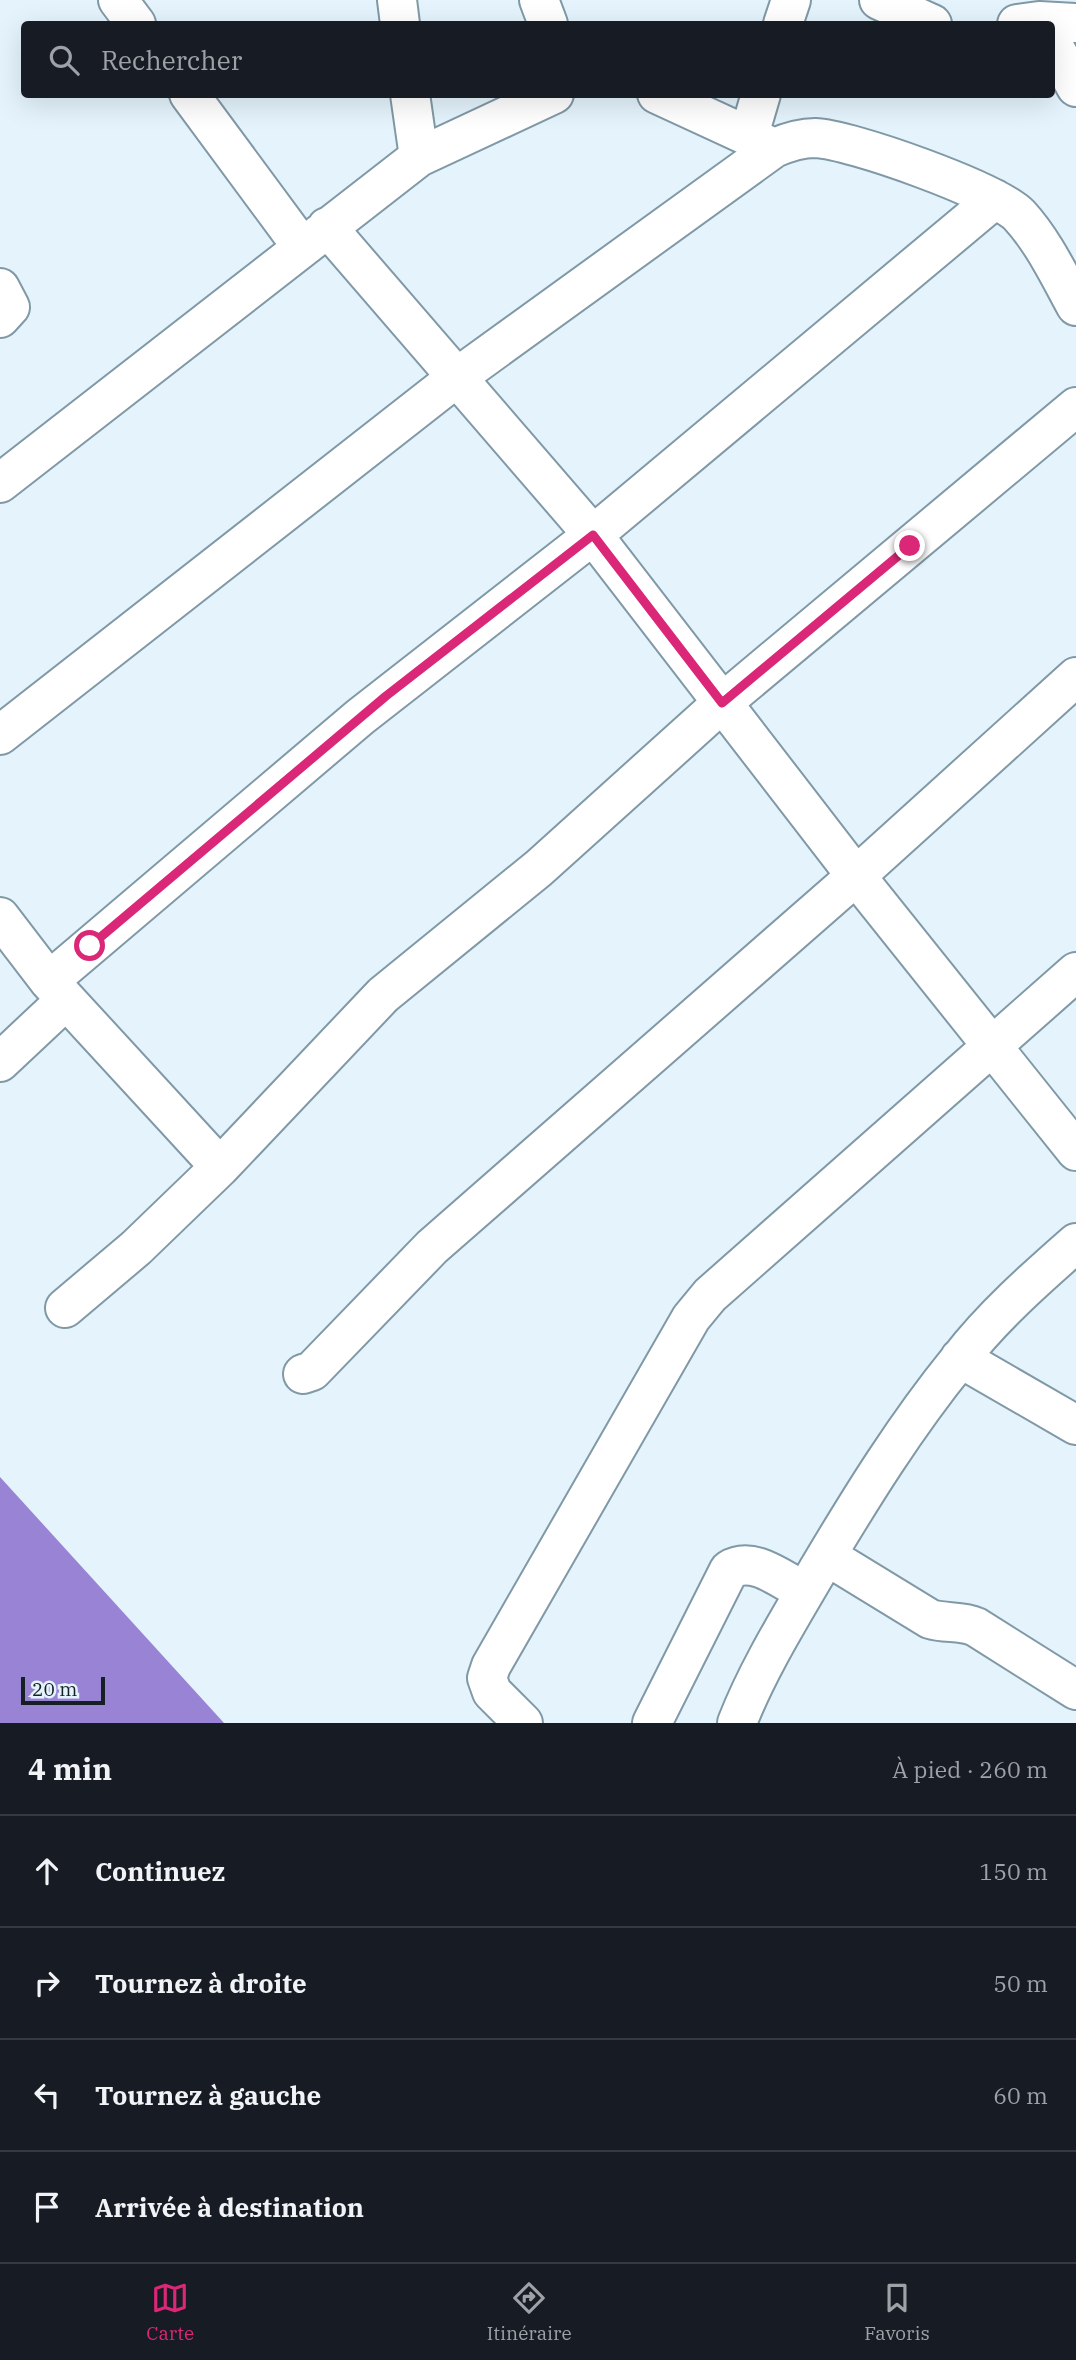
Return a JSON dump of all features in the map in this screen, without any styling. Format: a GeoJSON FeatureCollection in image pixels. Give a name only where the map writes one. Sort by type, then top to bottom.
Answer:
{"type":"FeatureCollection","features":[{"type":"Feature","properties":{"kind":"street"},"geometry":{"type":"LineString","coordinates":[[118,0],[134,21]]}},
{"type":"Feature","properties":{"kind":"street"},"geometry":{"type":"LineString","coordinates":[[539,0],[547,21]]}},
{"type":"Feature","properties":{"kind":"street"},"geometry":{"type":"LineString","coordinates":[[784,21],[791,0]]}},
{"type":"Feature","properties":{"kind":"street"},"geometry":{"type":"LineString","coordinates":[[878,0],[925,21]]}},
{"type":"Feature","properties":{"kind":"street"},"geometry":{"type":"LineString","coordinates":[[1055,23],[1076,23]]}},
{"type":"Feature","properties":{"kind":"street"},"geometry":{"type":"LineString","coordinates":[[1055,54],[1076,87]]}},
{"type":"Feature","properties":{"kind":"street"},"geometry":{"type":"LineString","coordinates":[[192,98],[314,237],[456,378],[593,535],[991,1049],[1076,1151]]}},
{"type":"Feature","properties":{"kind":"street"},"geometry":{"type":"LineString","coordinates":[[411,98],[419,157]]}},
{"type":"Feature","properties":{"kind":"street"},"geometry":{"type":"LineString","coordinates":[[0,483],[419,157],[545,98]]}},
{"type":"Feature","properties":{"kind":"street"},"geometry":{"type":"LineString","coordinates":[[666,98],[762,141],[818,138],[862,146],[995,199],[1063,250],[1076,306]]}},
{"type":"Feature","properties":{"kind":"street"},"geometry":{"type":"LineString","coordinates":[[761,98],[762,141]]}},
{"type":"Feature","properties":{"kind":"street"},"geometry":{"type":"LineString","coordinates":[[0,735],[762,141]]}},
{"type":"Feature","properties":{"kind":"street"},"geometry":{"type":"LineString","coordinates":[[0,1062],[58,991],[386,696],[593,535],[995,199]]}},
{"type":"Feature","properties":{"kind":"street"},"geometry":{"type":"LineString","coordinates":[[0,288],[10,307],[0,317]]}},
{"type":"Feature","properties":{"kind":"street"},"geometry":{"type":"LineString","coordinates":[[65,1308],[136,1248],[220,1167],[383,995],[539,868],[722,703],[1076,407]]}},
{"type":"Feature","properties":{"kind":"street"},"geometry":{"type":"LineString","coordinates":[[303,1374],[312,1371],[432,1247],[856,876],[1076,677]]}},
{"type":"Feature","properties":{"kind":"street"},"geometry":{"type":"LineString","coordinates":[[0,917],[58,991],[220,1167]]}},
{"type":"Feature","properties":{"kind":"street"},"geometry":{"type":"LineString","coordinates":[[523,1723],[492,1692],[486,1678],[691,1318],[710,1295],[1076,972]]}},
{"type":"Feature","properties":{"kind":"street"},"geometry":{"type":"LineString","coordinates":[[737,1723],[746,1700],[805,1592],[884,1460],[960,1358],[1037,1278],[1076,1243]]}},
{"type":"Feature","properties":{"kind":"street"},"geometry":{"type":"LineString","coordinates":[[960,1358],[1076,1425]]}},
{"type":"Feature","properties":{"kind":"street"},"geometry":{"type":"LineString","coordinates":[[827,1556],[930,1619],[966,1622],[976,1627],[1076,1690]]}},
{"type":"Feature","properties":{"kind":"street"},"geometry":{"type":"LineString","coordinates":[[652,1723],[729,1570],[739,1564],[755,1565],[805,1592]]}},
{"type":"Feature","properties":{"kind":"shaded area"},"geometry":{"type":"Polygon","coordinates":[[[0,1477],[224,1723],[0,1723],[0,1477]]]}},
{"type":"Feature","properties":{"kind":"route"},"geometry":{"type":"LineString","coordinates":[[90,946],[360,717],[593,535],[722,703],[910,546]]}}]}
